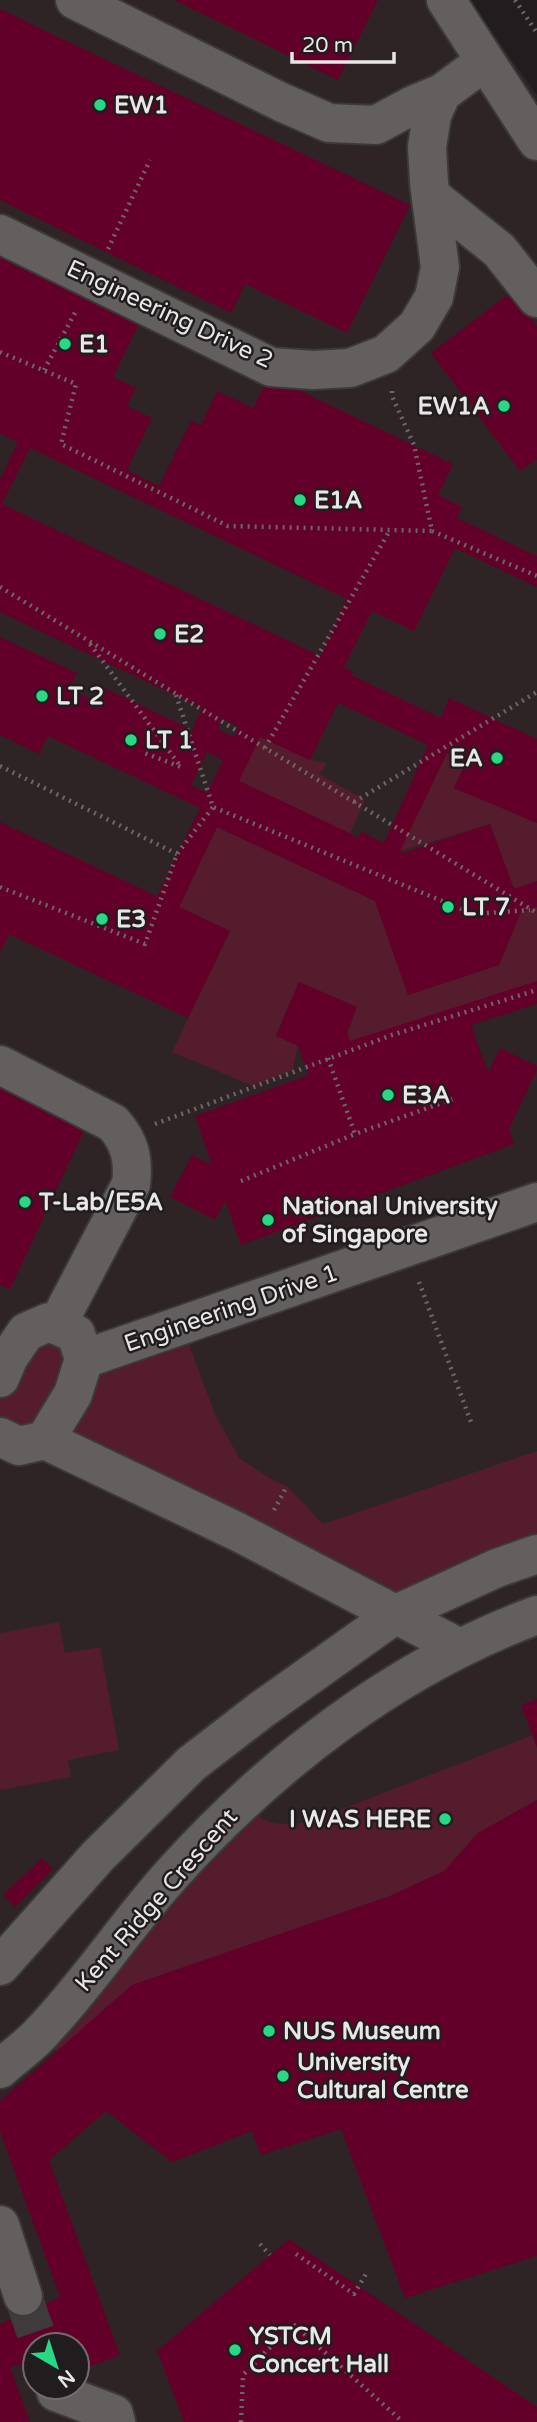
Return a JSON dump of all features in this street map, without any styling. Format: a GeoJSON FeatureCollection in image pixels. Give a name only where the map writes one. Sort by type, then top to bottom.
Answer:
{"type":"FeatureCollection","features":[{"type":"Feature","properties":{"kind":"street"},"geometry":{"type":"LineString","coordinates":[[75,0],[329,123],[376,125],[442,93],[484,62]]}},
{"type":"Feature","properties":{"kind":"street"},"geometry":{"type":"LineString","coordinates":[[446,0],[537,141]]}},
{"type":"Feature","properties":{"kind":"street","name":"Engineering Drive 2"},"geometry":{"type":"LineString","coordinates":[[0,234],[271,367],[313,370],[350,368],[386,354],[417,326],[433,297],[440,267],[427,147],[432,115],[442,93]]}},
{"type":"Feature","properties":{"kind":"street"},"geometry":{"type":"LineString","coordinates":[[431,196],[499,250],[537,298]]}},
{"type":"Feature","properties":{"kind":"street"},"geometry":{"type":"LineString","coordinates":[[0,1065],[113,1123],[124,1136],[131,1151],[133,1168],[131,1184],[27,1325],[0,1378]]}},
{"type":"Feature","properties":{"kind":"street","name":"Engineering Drive 1"},"geometry":{"type":"LineString","coordinates":[[84,1359],[537,1202]]}},
{"type":"Feature","properties":{"kind":"street"},"geometry":{"type":"LineString","coordinates":[[27,1325],[76,1334],[84,1359],[73,1394],[45,1440]]}},
{"type":"Feature","properties":{"kind":"street"},"geometry":{"type":"LineString","coordinates":[[0,1437],[19,1446],[45,1440],[238,1532],[460,1648]]}},
{"type":"Feature","properties":{"kind":"street"},"geometry":{"type":"LineString","coordinates":[[0,1966],[98,1856],[191,1764],[261,1710],[396,1614],[497,1568],[537,1554]]}},
{"type":"Feature","properties":{"kind":"street","name":"Kent Ridge Crescent"},"geometry":{"type":"LineString","coordinates":[[0,2069],[40,2035],[171,1875],[244,1800],[329,1730],[460,1648],[537,1615]]}},
{"type":"Feature","properties":{"kind":"street"},"geometry":{"type":"LineString","coordinates":[[0,2225],[23,2296]]}},
{"type":"Feature","properties":{"kind":"street"},"geometry":{"type":"LineString","coordinates":[[65,2407],[114,2414],[116,2422]]}},
{"type":"Feature","properties":{"kind":"path"},"geometry":{"type":"LineString","coordinates":[[515,0],[537,33]]}},
{"type":"Feature","properties":{"kind":"path"},"geometry":{"type":"LineString","coordinates":[[44,370],[94,279],[150,160]]}},
{"type":"Feature","properties":{"kind":"path"},"geometry":{"type":"LineString","coordinates":[[0,352],[76,384],[61,444],[228,526],[432,531],[537,576]]}},
{"type":"Feature","properties":{"kind":"path"},"geometry":{"type":"LineString","coordinates":[[386,354],[392,397],[414,445],[432,531]]}},
{"type":"Feature","properties":{"kind":"path"},"geometry":{"type":"LineString","coordinates":[[265,748],[390,530]]}},
{"type":"Feature","properties":{"kind":"path"},"geometry":{"type":"LineString","coordinates":[[0,587],[537,914]]}},
{"type":"Feature","properties":{"kind":"path"},"geometry":{"type":"LineString","coordinates":[[87,640],[181,766],[142,752]]}},
{"type":"Feature","properties":{"kind":"path"},"geometry":{"type":"LineString","coordinates":[[354,802],[537,692]]}},
{"type":"Feature","properties":{"kind":"path"},"geometry":{"type":"LineString","coordinates":[[176,694],[213,807],[474,914],[531,910]]}},
{"type":"Feature","properties":{"kind":"path"},"geometry":{"type":"LineString","coordinates":[[0,766],[177,854]]}},
{"type":"Feature","properties":{"kind":"path"},"geometry":{"type":"LineString","coordinates":[[0,887],[145,944],[177,854],[213,807]]}},
{"type":"Feature","properties":{"kind":"path"},"geometry":{"type":"LineString","coordinates":[[124,1136],[392,1035],[537,990]]}},
{"type":"Feature","properties":{"kind":"path"},"geometry":{"type":"LineString","coordinates":[[328,1058],[355,1133]]}},
{"type":"Feature","properties":{"kind":"path"},"geometry":{"type":"LineString","coordinates":[[241,1181],[355,1133],[453,1099]]}},
{"type":"Feature","properties":{"kind":"path"},"geometry":{"type":"LineString","coordinates":[[418,1279],[471,1422]]}},
{"type":"Feature","properties":{"kind":"path"},"geometry":{"type":"LineString","coordinates":[[260,2244],[270,2255]]}},
{"type":"Feature","properties":{"kind":"path"},"geometry":{"type":"LineString","coordinates":[[296,2254],[355,2294],[366,2274]]}},
{"type":"Feature","properties":{"kind":"path"},"geometry":{"type":"LineString","coordinates":[[242,2422],[243,2375],[293,2325],[403,2422]]}},
{"type":"Feature","properties":{"kind":"shaded area","name":"National University of Singapore"},"geometry":{"type":"Polygon","coordinates":[[[0,0],[469,0],[537,95],[537,2422],[0,2422],[0,0]]]}},
{"type":"Feature","properties":{"kind":"shaded area"},"geometry":{"type":"Polygon","coordinates":[[[260,737],[310,760],[327,763],[319,774],[365,800],[350,834],[239,781],[260,737]]]}},
{"type":"Feature","properties":{"kind":"shaded area"},"geometry":{"type":"Polygon","coordinates":[[[447,753],[466,762],[454,788],[537,823],[537,881],[514,889],[490,824],[400,851],[447,753]]]}},
{"type":"Feature","properties":{"kind":"shaded area"},"geometry":{"type":"Polygon","coordinates":[[[217,827],[375,901],[408,995],[499,965],[521,912],[537,907],[537,983],[350,1041],[347,1033],[357,1007],[299,982],[276,1035],[298,1046],[293,1070],[253,1086],[172,1052],[230,931],[179,907],[217,827]]]}},
{"type":"Feature","properties":{"kind":"shaded area"},"geometry":{"type":"Polygon","coordinates":[[[195,1320],[190,1347],[214,1412],[239,1458],[287,1486],[323,1524],[537,1451],[537,1554],[396,1614],[0,1437],[0,1378],[26,1332],[84,1358],[195,1320]]]}},
{"type":"Feature","properties":{"kind":"shaded area"},"geometry":{"type":"Polygon","coordinates":[[[59,1622],[65,1653],[100,1647],[119,1750],[68,1760],[71,1777],[0,1790],[0,1633],[59,1622]]]}},
{"type":"Feature","properties":{"kind":"shaded area"},"geometry":{"type":"Polygon","coordinates":[[[533,1735],[537,1748],[537,1800],[478,1833],[444,1871],[390,1896],[132,1985],[57,2052],[40,2035],[252,1810],[272,1823],[309,1822],[533,1735]]]}},
{"type":"Feature","properties":{"kind":"building"},"geometry":{"type":"Polygon","coordinates":[[[174,0],[378,0],[338,80],[174,0]]]}},
{"type":"Feature","properties":{"kind":"building","name":"EW1"},"geometry":{"type":"Polygon","coordinates":[[[0,9],[410,205],[347,333],[245,284],[231,313],[0,200],[0,9]]]}},
{"type":"Feature","properties":{"kind":"building"},"geometry":{"type":"Polygon","coordinates":[[[0,242],[145,311],[113,377],[136,388],[127,406],[152,418],[127,470],[159,486],[191,421],[201,425],[217,391],[253,408],[269,376],[453,464],[438,495],[462,507],[457,518],[537,556],[537,587],[455,548],[414,631],[372,611],[344,667],[353,672],[351,675],[441,718],[449,698],[537,739],[537,823],[454,788],[466,762],[447,753],[400,851],[403,853],[490,824],[514,889],[537,881],[537,907],[521,912],[499,965],[408,995],[375,901],[217,827],[179,907],[230,931],[188,1018],[9,934],[0,953],[0,822],[157,896],[200,808],[48,736],[39,754],[0,735],[0,637],[77,673],[69,689],[98,703],[105,688],[188,728],[186,730],[191,733],[202,708],[0,612],[0,479],[18,442],[0,434],[0,242]],[[30,448],[2,504],[320,656],[347,599],[30,448]],[[338,703],[310,760],[260,737],[239,781],[358,837],[362,832],[384,843],[428,745],[338,703]],[[222,718],[218,729],[234,737],[239,727],[222,718]],[[207,752],[191,785],[207,793],[223,760],[207,752]]]}},
{"type":"Feature","properties":{"kind":"building","name":"EW1A"},"geometry":{"type":"Polygon","coordinates":[[[511,292],[537,326],[537,459],[520,471],[431,353],[511,292]]]}},
{"type":"Feature","properties":{"kind":"building","name":"E3A"},"geometry":{"type":"Polygon","coordinates":[[[537,981],[537,1004],[471,1025],[488,1072],[500,1048],[537,1066],[509,1129],[514,1144],[241,1245],[225,1201],[215,1220],[170,1197],[192,1155],[212,1165],[195,1116],[309,1075],[298,1046],[276,1036],[299,982],[357,1007],[347,1033],[350,1041],[537,981]]]}},
{"type":"Feature","properties":{"kind":"building","name":"T-Lab/E5A"},"geometry":{"type":"Polygon","coordinates":[[[0,1079],[89,1120],[10,1289],[0,1285],[0,1079]]]}},
{"type":"Feature","properties":{"kind":"building"},"geometry":{"type":"Polygon","coordinates":[[[537,1699],[537,1747],[521,1705],[537,1699]]]}},
{"type":"Feature","properties":{"kind":"building","name":"University Cultural Centre"},"geometry":{"type":"Polygon","coordinates":[[[537,1800],[537,2256],[405,2298],[341,2129],[261,2155],[252,2131],[172,2162],[106,2111],[49,2160],[120,2355],[91,2366],[91,2331],[21,2331],[21,2364],[10,2367],[30,2422],[0,2422],[0,2324],[60,2297],[0,2131],[0,2101],[132,1985],[390,1896],[444,1871],[478,1833],[537,1800]]]}},
{"type":"Feature","properties":{"kind":"building"},"geometry":{"type":"Polygon","coordinates":[[[42,1858],[53,1869],[15,1907],[3,1895],[42,1858]]]}},
{"type":"Feature","properties":{"kind":"building"},"geometry":{"type":"Polygon","coordinates":[[[289,2239],[537,2407],[537,2422],[184,2422],[157,2351],[289,2239]]]}},
{"type":"Feature","properties":{"kind":"tunnel"},"geometry":{"type":"LineString","coordinates":[[23,2296],[35,2331]]}},
{"type":"Feature","properties":{"kind":"place","name":"EW1"},"geometry":{"type":"Point","coordinates":[100,105]}},
{"type":"Feature","properties":{"kind":"place","name":"E1"},"geometry":{"type":"Point","coordinates":[65,344]}},
{"type":"Feature","properties":{"kind":"place","name":"EW1A"},"geometry":{"type":"Point","coordinates":[504,406]}},
{"type":"Feature","properties":{"kind":"place","name":"E1A"},"geometry":{"type":"Point","coordinates":[300,500]}},
{"type":"Feature","properties":{"kind":"place","name":"E2"},"geometry":{"type":"Point","coordinates":[160,634]}},
{"type":"Feature","properties":{"kind":"place","name":"LT 2"},"geometry":{"type":"Point","coordinates":[42,696]}},
{"type":"Feature","properties":{"kind":"place","name":"LT 1"},"geometry":{"type":"Point","coordinates":[131,740]}},
{"type":"Feature","properties":{"kind":"place","name":"EA"},"geometry":{"type":"Point","coordinates":[497,758]}},
{"type":"Feature","properties":{"kind":"place","name":"LT 7"},"geometry":{"type":"Point","coordinates":[448,907]}},
{"type":"Feature","properties":{"kind":"place","name":"E3"},"geometry":{"type":"Point","coordinates":[102,919]}},
{"type":"Feature","properties":{"kind":"place","name":"E3A"},"geometry":{"type":"Point","coordinates":[388,1095]}},
{"type":"Feature","properties":{"kind":"place","name":"T-Lab/E5A"},"geometry":{"type":"Point","coordinates":[25,1202]}},
{"type":"Feature","properties":{"kind":"place","name":"National University of Singapore"},"geometry":{"type":"Point","coordinates":[268,1220]}},
{"type":"Feature","properties":{"kind":"place","name":"I WAS HERE"},"geometry":{"type":"Point","coordinates":[445,1819]}},
{"type":"Feature","properties":{"kind":"place","name":"NUS Museum"},"geometry":{"type":"Point","coordinates":[269,2031]}},
{"type":"Feature","properties":{"kind":"place","name":"University Cultural Centre"},"geometry":{"type":"Point","coordinates":[283,2076]}},
{"type":"Feature","properties":{"kind":"place","name":"YSTCM Concert Hall"},"geometry":{"type":"Point","coordinates":[235,2350]}}]}
